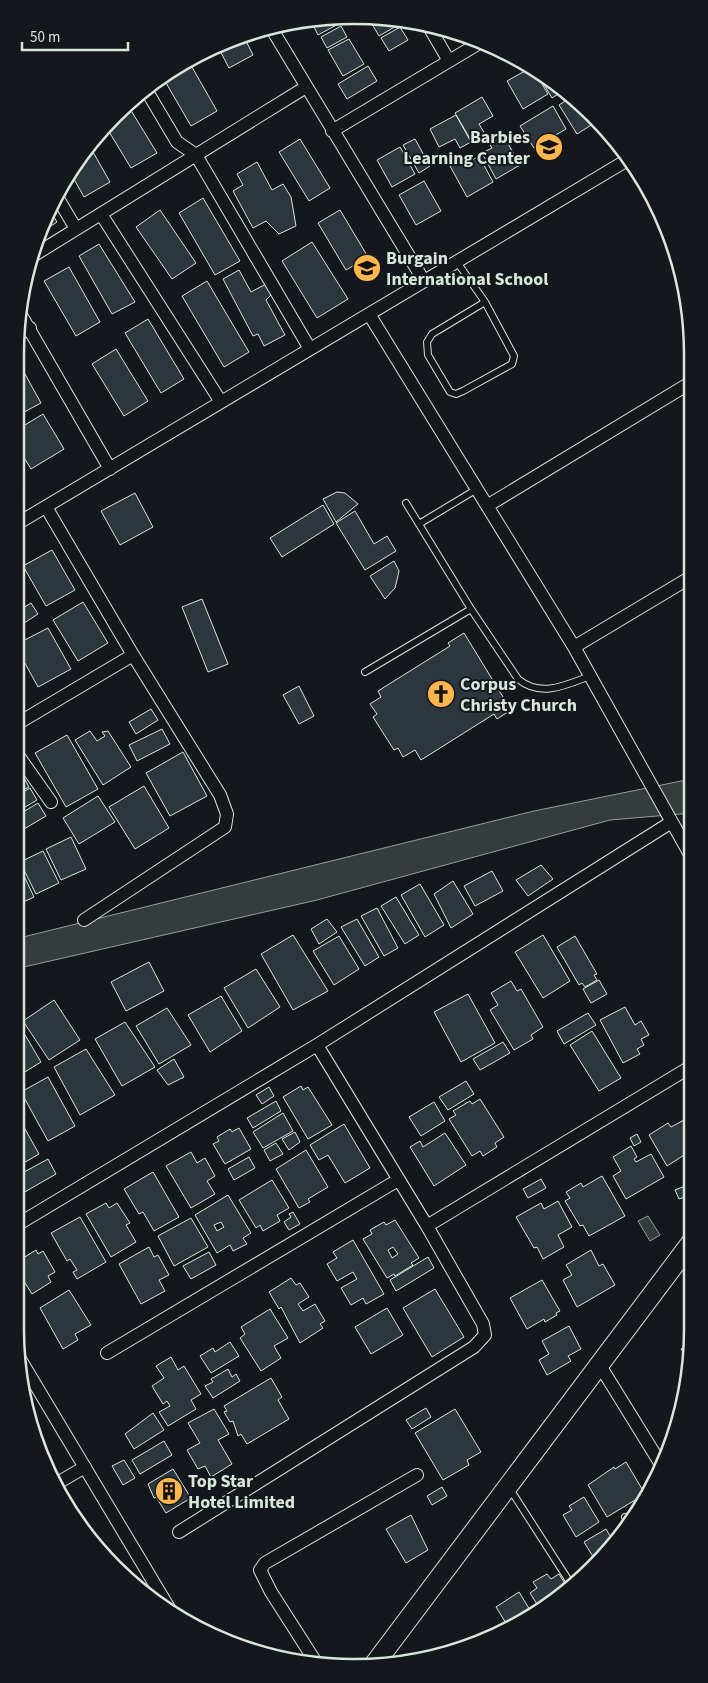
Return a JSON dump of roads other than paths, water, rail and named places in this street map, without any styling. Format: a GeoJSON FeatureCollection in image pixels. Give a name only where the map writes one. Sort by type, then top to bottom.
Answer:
{"type":"FeatureCollection","features":[{"type":"Feature","properties":{"kind":"street"},"geometry":{"type":"LineString","coordinates":[[275,34],[424,281]]}},
{"type":"Feature","properties":{"kind":"street"},"geometry":{"type":"LineString","coordinates":[[433,34],[449,61]]}},
{"type":"Feature","properties":{"kind":"street"},"geometry":{"type":"LineString","coordinates":[[332,131],[474,46]]}},
{"type":"Feature","properties":{"kind":"street"},"geometry":{"type":"LineString","coordinates":[[40,251],[306,87]]}},
{"type":"Feature","properties":{"kind":"street"},"geometry":{"type":"LineString","coordinates":[[149,96],[177,142],[196,155],[310,349]]}},
{"type":"Feature","properties":{"kind":"street"},"geometry":{"type":"LineString","coordinates":[[24,520],[623,163]]}},
{"type":"Feature","properties":{"kind":"street"},"geometry":{"type":"LineString","coordinates":[[61,203],[76,229]]}},
{"type":"Feature","properties":{"kind":"street"},"geometry":{"type":"LineString","coordinates":[[101,214],[222,402]]}},
{"type":"Feature","properties":{"kind":"street"},"geometry":{"type":"LineString","coordinates":[[369,314],[574,647],[669,821],[684,842]]}},
{"type":"Feature","properties":{"kind":"street"},"geometry":{"type":"LineString","coordinates":[[24,331],[110,468]]}},
{"type":"Feature","properties":{"kind":"street"},"geometry":{"type":"LineString","coordinates":[[487,506],[684,386]]}},
{"type":"Feature","properties":{"kind":"street"},"geometry":{"type":"LineString","coordinates":[[46,507],[133,655],[220,795],[227,814],[225,827],[84,920]]}},
{"type":"Feature","properties":{"kind":"street"},"geometry":{"type":"LineString","coordinates":[[574,647],[684,581]]}},
{"type":"Feature","properties":{"kind":"street"},"geometry":{"type":"LineString","coordinates":[[24,720],[133,655]]}},
{"type":"Feature","properties":{"kind":"street"},"geometry":{"type":"LineString","coordinates":[[24,764],[51,802]]}},
{"type":"Feature","properties":{"kind":"street"},"geometry":{"type":"LineString","coordinates":[[24,1221],[317,1046],[669,821]]}},
{"type":"Feature","properties":{"kind":"street"},"geometry":{"type":"LineString","coordinates":[[179,1532],[482,1341],[485,1335],[483,1324],[427,1226],[317,1046]]}},
{"type":"Feature","properties":{"kind":"street"},"geometry":{"type":"LineString","coordinates":[[427,1226],[684,1071]]}},
{"type":"Feature","properties":{"kind":"street"},"geometry":{"type":"LineString","coordinates":[[107,1353],[398,1180]]}},
{"type":"Feature","properties":{"kind":"street"},"geometry":{"type":"LineString","coordinates":[[379,1659],[684,1252]]}},
{"type":"Feature","properties":{"kind":"street"},"geometry":{"type":"LineString","coordinates":[[599,1364],[657,1459]]}},
{"type":"Feature","properties":{"kind":"street"},"geometry":{"type":"LineString","coordinates":[[27,1370],[164,1599]]}},
{"type":"Feature","properties":{"kind":"street"},"geometry":{"type":"LineString","coordinates":[[61,1481],[85,1467]]}},
{"type":"Feature","properties":{"kind":"street"},"geometry":{"type":"LineString","coordinates":[[312,1656],[271,1592],[260,1570],[265,1563],[418,1474]]}},
{"type":"Feature","properties":{"kind":"lane"},"geometry":{"type":"LineString","coordinates":[[457,262],[484,302],[513,352],[514,359],[512,364],[463,391],[456,394],[450,392],[428,355],[427,342],[432,334],[484,302]]}},
{"type":"Feature","properties":{"kind":"lane"},"geometry":{"type":"LineString","coordinates":[[419,524],[477,489]]}},
{"type":"Feature","properties":{"kind":"lane"},"geometry":{"type":"LineString","coordinates":[[406,504],[471,609],[518,679],[527,686],[554,690],[590,676]]}},
{"type":"Feature","properties":{"kind":"lane"},"geometry":{"type":"LineString","coordinates":[[365,672],[471,609]]}},
{"type":"Feature","properties":{"kind":"lane"},"geometry":{"type":"LineString","coordinates":[[508,1486],[568,1580]]}},
{"type":"Feature","properties":{"kind":"place","name":"Barbies Learning Center"},"geometry":{"type":"Point","coordinates":[549,147]}},
{"type":"Feature","properties":{"kind":"place","name":"Burgain International School"},"geometry":{"type":"Point","coordinates":[367,268]}},
{"type":"Feature","properties":{"kind":"place","name":"Corpus Christy Church"},"geometry":{"type":"Point","coordinates":[441,694]}},
{"type":"Feature","properties":{"kind":"place","name":"Top Star Hotel Limited"},"geometry":{"type":"Point","coordinates":[169,1491]}}]}
